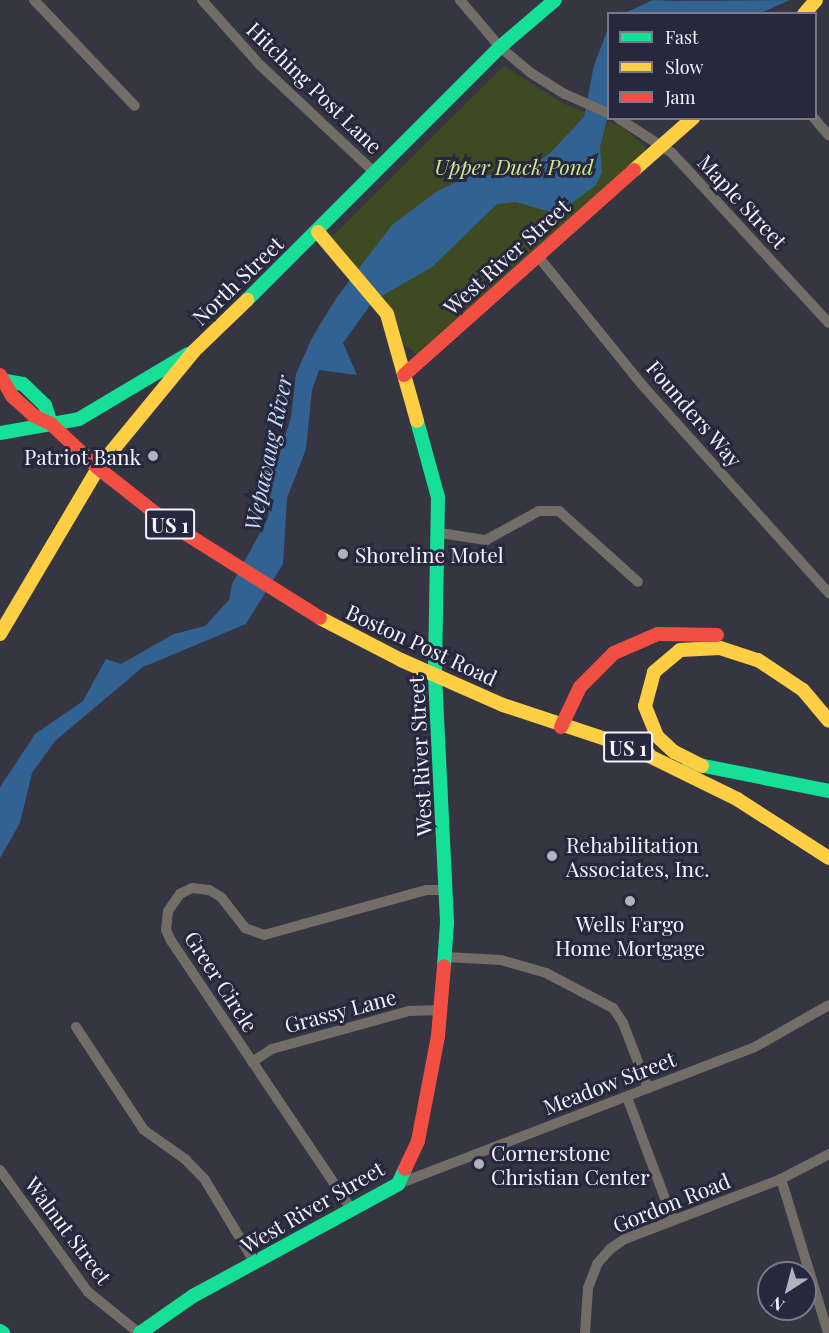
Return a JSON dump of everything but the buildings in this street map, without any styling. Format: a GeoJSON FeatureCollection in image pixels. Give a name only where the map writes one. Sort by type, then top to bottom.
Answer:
{"type":"FeatureCollection","features":[{"type":"Feature","properties":{"kind":"main road","name":"North Street"},"geometry":{"type":"LineString","coordinates":[[0,634],[98,468],[194,351],[318,232],[500,47],[555,0]]}},
{"type":"Feature","properties":{"kind":"main road"},"geometry":{"type":"LineString","coordinates":[[806,12],[816,0]]}},
{"type":"Feature","properties":{"kind":"main road","name":"West River Street"},"geometry":{"type":"LineString","coordinates":[[139,1333],[163,1314],[398,1185],[418,1140],[441,1010],[447,957],[447,890],[435,676],[440,533],[435,481],[404,375],[691,120]]}},
{"type":"Feature","properties":{"kind":"main road"},"geometry":{"type":"LineString","coordinates":[[318,232],[387,314],[404,375]]}},
{"type":"Feature","properties":{"kind":"main road"},"geometry":{"type":"LineString","coordinates":[[0,434],[79,419],[106,406],[194,351]]}},
{"type":"Feature","properties":{"kind":"main road","name":"Boston Post Road"},"geometry":{"type":"LineString","coordinates":[[3,378],[12,396],[34,416],[51,424],[98,468],[170,525],[274,591],[435,676],[561,727],[635,749],[702,766],[829,791]]}},
{"type":"Feature","properties":{"kind":"main road"},"geometry":{"type":"LineString","coordinates":[[561,727],[580,687],[602,663],[630,644],[672,633],[706,633],[759,647],[789,664],[829,700]]}},
{"type":"Feature","properties":{"kind":"main road"},"geometry":{"type":"LineString","coordinates":[[702,766],[665,745],[647,717],[648,683],[661,663],[680,650],[720,648],[758,660],[798,685],[829,721]]}},
{"type":"Feature","properties":{"kind":"main road"},"geometry":{"type":"LineString","coordinates":[[635,749],[737,799],[829,858]]}},
{"type":"Feature","properties":{"kind":"street"},"geometry":{"type":"LineString","coordinates":[[34,0],[135,106]]}},
{"type":"Feature","properties":{"kind":"street","name":"Hitching Post Lane"},"geometry":{"type":"LineString","coordinates":[[202,0],[260,66],[376,174]]}},
{"type":"Feature","properties":{"kind":"street"},"geometry":{"type":"LineString","coordinates":[[460,0],[500,47],[548,84],[581,102],[607,112]]}},
{"type":"Feature","properties":{"kind":"street","name":"Maple Street"},"geometry":{"type":"LineString","coordinates":[[621,120],[663,146],[829,322]]}},
{"type":"Feature","properties":{"kind":"street"},"geometry":{"type":"LineString","coordinates":[[816,120],[829,136]]}},
{"type":"Feature","properties":{"kind":"street","name":"Founders Way"},"geometry":{"type":"LineString","coordinates":[[537,255],[644,387],[829,593]]}},
{"type":"Feature","properties":{"kind":"street"},"geometry":{"type":"LineString","coordinates":[[440,533],[486,540],[539,511],[559,511],[638,582]]}},
{"type":"Feature","properties":{"kind":"street","name":"Greer Circle"},"geometry":{"type":"LineString","coordinates":[[352,1210],[168,936],[166,917],[180,894],[192,888],[209,890],[221,897],[245,928],[264,935],[426,890],[447,890]]}},
{"type":"Feature","properties":{"kind":"street"},"geometry":{"type":"LineString","coordinates":[[447,957],[501,960],[535,969],[606,1004],[623,1023],[648,1088]]}},
{"type":"Feature","properties":{"kind":"street","name":"Meadow Street"},"geometry":{"type":"LineString","coordinates":[[398,1185],[753,1048],[829,1005]]}},
{"type":"Feature","properties":{"kind":"street","name":"Grassy Lane"},"geometry":{"type":"LineString","coordinates":[[252,1062],[272,1049],[409,1011],[441,1010]]}},
{"type":"Feature","properties":{"kind":"street"},"geometry":{"type":"LineString","coordinates":[[76,1027],[144,1130],[186,1159],[205,1180],[255,1263]]}},
{"type":"Feature","properties":{"kind":"street"},"geometry":{"type":"LineString","coordinates":[[627,1096],[673,1220]]}},
{"type":"Feature","properties":{"kind":"street","name":"Gordon Road"},"geometry":{"type":"LineString","coordinates":[[585,1333],[588,1288],[603,1256],[625,1239],[781,1179],[829,1154]]}},
{"type":"Feature","properties":{"kind":"street","name":"Walnut Street"},"geometry":{"type":"LineString","coordinates":[[0,1170],[88,1292],[139,1333]]}},
{"type":"Feature","properties":{"kind":"street"},"geometry":{"type":"LineString","coordinates":[[781,1179],[828,1333]]}},
{"type":"Feature","properties":{"kind":"green space","name":"Upper Duck Pond"},"geometry":{"type":"Polygon","coordinates":[[[504,66],[562,103],[624,128],[648,150],[416,354],[404,344],[396,318],[332,237],[504,66]]]}},
{"type":"Feature","properties":{"kind":"water"},"geometry":{"type":"Polygon","coordinates":[[[653,0],[790,0],[762,12],[627,12],[653,0]]]}},
{"type":"Feature","properties":{"kind":"water"},"geometry":{"type":"Polygon","coordinates":[[[607,32],[607,118],[600,147],[602,172],[596,185],[558,214],[516,202],[497,204],[432,267],[373,301],[343,343],[357,375],[319,370],[312,390],[306,449],[287,498],[283,564],[246,624],[143,667],[55,741],[32,773],[20,823],[0,858],[0,787],[35,734],[83,701],[106,659],[121,664],[174,634],[205,626],[229,600],[232,584],[268,518],[272,480],[291,417],[296,374],[312,338],[337,297],[392,225],[436,192],[469,176],[522,174],[550,153],[584,117],[594,65],[607,32]]]}},
{"type":"Feature","properties":{"kind":"traffic: fast"},"geometry":{"type":"LineString","coordinates":[[247,300],[500,47],[555,0]]}},
{"type":"Feature","properties":{"kind":"traffic: fast"},"geometry":{"type":"LineString","coordinates":[[0,433],[79,419],[188,354]]}},
{"type":"Feature","properties":{"kind":"traffic: fast"},"geometry":{"type":"LineString","coordinates":[[6,381],[23,384],[45,405],[51,424]]}},
{"type":"Feature","properties":{"kind":"traffic: fast"},"geometry":{"type":"LineString","coordinates":[[417,421],[438,497],[435,676],[447,923],[444,966]]}},
{"type":"Feature","properties":{"kind":"traffic: fast"},"geometry":{"type":"LineString","coordinates":[[689,763],[829,791]]}},
{"type":"Feature","properties":{"kind":"traffic: fast"},"geometry":{"type":"LineString","coordinates":[[140,1333],[193,1296],[398,1184],[405,1169]]}},
{"type":"Feature","properties":{"kind":"traffic: slow"},"geometry":{"type":"LineString","coordinates":[[806,12],[816,0]]}},
{"type":"Feature","properties":{"kind":"traffic: slow"},"geometry":{"type":"LineString","coordinates":[[634,170],[691,120]]}},
{"type":"Feature","properties":{"kind":"traffic: slow"},"geometry":{"type":"LineString","coordinates":[[318,232],[387,314],[417,421]]}},
{"type":"Feature","properties":{"kind":"traffic: slow"},"geometry":{"type":"LineString","coordinates":[[0,634],[98,468],[194,351],[247,300]]}},
{"type":"Feature","properties":{"kind":"traffic: slow"},"geometry":{"type":"LineString","coordinates":[[320,618],[401,660],[503,705],[648,753]]}},
{"type":"Feature","properties":{"kind":"traffic: slow"},"geometry":{"type":"LineString","coordinates":[[702,766],[674,752],[657,736],[645,706],[654,672],[680,650],[720,648],[758,660],[803,690],[829,721]]}},
{"type":"Feature","properties":{"kind":"traffic: slow"},"geometry":{"type":"LineString","coordinates":[[635,749],[737,799],[829,858]]}},
{"type":"Feature","properties":{"kind":"traffic: jam"},"geometry":{"type":"LineString","coordinates":[[404,375],[634,170]]}},
{"type":"Feature","properties":{"kind":"traffic: jam"},"geometry":{"type":"LineString","coordinates":[[0,375],[12,396],[34,416],[51,424],[98,468],[164,520],[320,618]]}},
{"type":"Feature","properties":{"kind":"traffic: jam"},"geometry":{"type":"LineString","coordinates":[[561,727],[580,687],[614,653],[658,634],[717,635]]}},
{"type":"Feature","properties":{"kind":"traffic: jam"},"geometry":{"type":"LineString","coordinates":[[405,1169],[418,1141],[438,1036],[444,966]]}},
{"type":"Feature","properties":{"kind":"place","name":"Patriot Bank"},"geometry":{"type":"Point","coordinates":[153,456]}},
{"type":"Feature","properties":{"kind":"place","name":"Shoreline Motel"},"geometry":{"type":"Point","coordinates":[343,554]}},
{"type":"Feature","properties":{"kind":"place","name":"Rehabilitation Associates, Inc."},"geometry":{"type":"Point","coordinates":[552,856]}},
{"type":"Feature","properties":{"kind":"place","name":"Wells Fargo Home Mortgage"},"geometry":{"type":"Point","coordinates":[630,901]}},
{"type":"Feature","properties":{"kind":"place","name":"Cornerstone Christian Center"},"geometry":{"type":"Point","coordinates":[479,1164]}},
{"type":"Feature","properties":{"kind":"water label","name":"Wepawaug River"},"geometry":{"type":"Point","coordinates":[268,453]}}]}
